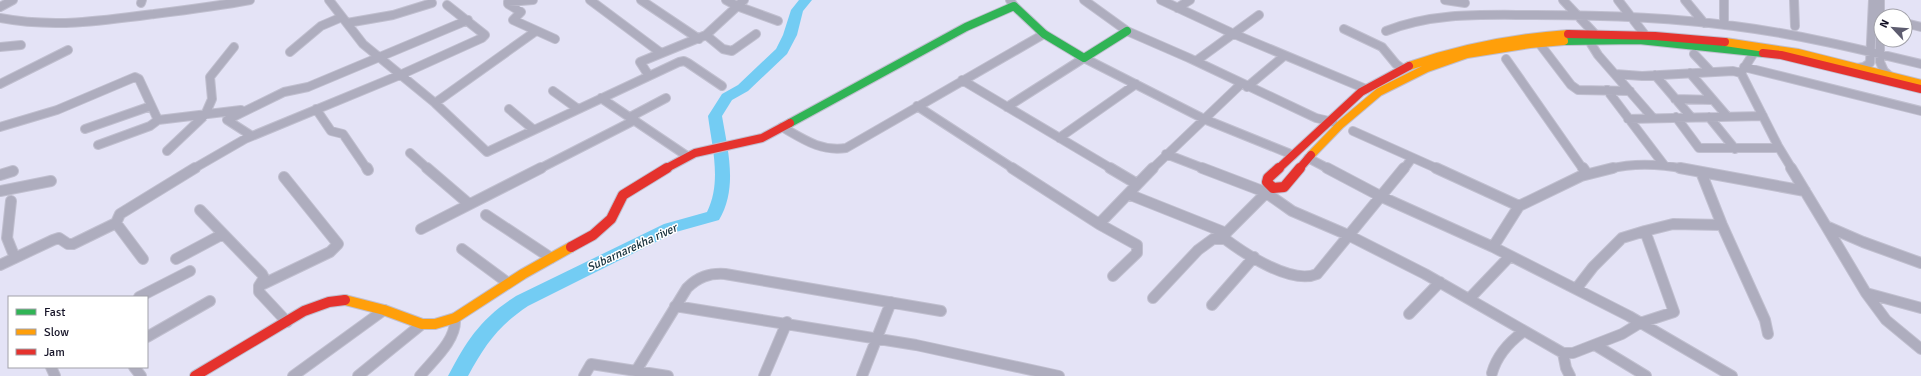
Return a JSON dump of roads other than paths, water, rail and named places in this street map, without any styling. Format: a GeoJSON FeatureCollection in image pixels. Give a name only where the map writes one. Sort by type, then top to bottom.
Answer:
{"type":"FeatureCollection","features":[{"type":"Feature","properties":{"kind":"street"},"geometry":{"type":"LineString","coordinates":[[0,6],[13,0]]}},
{"type":"Feature","properties":{"kind":"street"},"geometry":{"type":"LineString","coordinates":[[0,18],[55,26],[220,6],[250,0]]}},
{"type":"Feature","properties":{"kind":"street"},"geometry":{"type":"LineString","coordinates":[[328,0],[358,39],[378,58],[435,104],[487,152],[601,98],[684,61],[722,86]]}},
{"type":"Feature","properties":{"kind":"street"},"geometry":{"type":"LineString","coordinates":[[533,0],[513,0],[507,3],[521,12],[514,20],[556,39]]}},
{"type":"Feature","properties":{"kind":"street"},"geometry":{"type":"LineString","coordinates":[[590,0],[661,53]]}},
{"type":"Feature","properties":{"kind":"street"},"geometry":{"type":"LineString","coordinates":[[641,0],[699,39]]}},
{"type":"Feature","properties":{"kind":"street"},"geometry":{"type":"LineString","coordinates":[[726,0],[737,6],[778,21]]}},
{"type":"Feature","properties":{"kind":"street"},"geometry":{"type":"LineString","coordinates":[[649,76],[640,62],[706,35],[744,0]]}},
{"type":"Feature","properties":{"kind":"street"},"geometry":{"type":"LineString","coordinates":[[1084,0],[1127,31],[1196,61],[1316,118],[1328,120],[1340,125]]}},
{"type":"Feature","properties":{"kind":"street"},"geometry":{"type":"LineString","coordinates":[[1161,0],[1284,56],[1366,89]]}},
{"type":"Feature","properties":{"kind":"street"},"geometry":{"type":"LineString","coordinates":[[1177,8],[1190,0]]}},
{"type":"Feature","properties":{"kind":"street"},"geometry":{"type":"LineString","coordinates":[[1445,0],[1464,2],[1473,14]]}},
{"type":"Feature","properties":{"kind":"street"},"geometry":{"type":"LineString","coordinates":[[1563,0],[1591,36],[1615,74],[1653,118]]}},
{"type":"Feature","properties":{"kind":"street"},"geometry":{"type":"LineString","coordinates":[[1618,0],[1647,37],[1781,55],[1850,71],[1921,84]]}},
{"type":"Feature","properties":{"kind":"street"},"geometry":{"type":"LineString","coordinates":[[1685,0],[1704,23]]}},
{"type":"Feature","properties":{"kind":"street"},"geometry":{"type":"LineString","coordinates":[[1724,0],[1724,25]]}},
{"type":"Feature","properties":{"kind":"street"},"geometry":{"type":"LineString","coordinates":[[1794,0],[1795,26]]}},
{"type":"Feature","properties":{"kind":"street"},"geometry":{"type":"LineString","coordinates":[[1850,71],[1864,67],[1870,63],[1875,1]]}},
{"type":"Feature","properties":{"kind":"street"},"geometry":{"type":"LineString","coordinates":[[290,52],[321,26],[344,20],[393,15],[432,3]]}},
{"type":"Feature","properties":{"kind":"street"},"geometry":{"type":"LineString","coordinates":[[195,376],[208,373],[287,322],[320,304],[335,300],[347,300],[384,310],[422,324],[440,324],[456,318],[508,283],[603,228],[611,219],[623,195],[691,155],[751,142],[782,127],[1012,3],[1044,34],[1084,58],[1204,119],[1293,155]]}},
{"type":"Feature","properties":{"kind":"street"},"geometry":{"type":"LineString","coordinates":[[0,265],[59,238],[68,244],[73,244],[116,223],[120,214],[219,153],[252,136],[400,75],[485,35],[468,20],[447,5]]}},
{"type":"Feature","properties":{"kind":"street"},"geometry":{"type":"LineString","coordinates":[[1196,61],[1259,15]]}},
{"type":"Feature","properties":{"kind":"street"},"geometry":{"type":"LineString","coordinates":[[1386,31],[1419,20],[1453,15],[1630,16],[1724,25],[1872,52],[1921,64]]}},
{"type":"Feature","properties":{"kind":"street"},"geometry":{"type":"LineString","coordinates":[[252,136],[227,120],[284,92],[308,87],[468,20]]}},
{"type":"Feature","properties":{"kind":"street"},"geometry":{"type":"LineString","coordinates":[[1344,29],[1382,47],[1386,50],[1395,66],[1403,70]]}},
{"type":"Feature","properties":{"kind":"street"},"geometry":{"type":"LineString","coordinates":[[435,104],[536,31]]}},
{"type":"Feature","properties":{"kind":"street"},"geometry":{"type":"LineString","coordinates":[[1007,107],[1127,31]]}},
{"type":"Feature","properties":{"kind":"street"},"geometry":{"type":"LineString","coordinates":[[706,35],[723,49],[732,51],[756,34]]}},
{"type":"Feature","properties":{"kind":"street"},"geometry":{"type":"LineString","coordinates":[[782,127],[819,148],[828,151],[846,148],[1044,34]]}},
{"type":"Feature","properties":{"kind":"street"},"geometry":{"type":"LineString","coordinates":[[1153,298],[1198,250],[1213,240],[1226,236],[1268,190],[1284,187],[1308,158],[1340,125],[1379,92],[1427,68],[1467,54],[1531,42],[1591,36]]}},
{"type":"Feature","properties":{"kind":"street"},"geometry":{"type":"LineString","coordinates":[[1268,190],[1268,178],[1328,120],[1366,89],[1418,62],[1459,48],[1591,36],[1647,37],[1772,48],[1860,67],[1921,89]]}},
{"type":"Feature","properties":{"kind":"street"},"geometry":{"type":"LineString","coordinates":[[1531,42],[1570,85],[1578,90],[1630,91]]}},
{"type":"Feature","properties":{"kind":"street"},"geometry":{"type":"LineString","coordinates":[[0,47],[21,45]]}},
{"type":"Feature","properties":{"kind":"street"},"geometry":{"type":"LineString","coordinates":[[167,151],[205,116],[212,99],[210,77],[234,47]]}},
{"type":"Feature","properties":{"kind":"street"},"geometry":{"type":"LineString","coordinates":[[1880,48],[1881,66],[1891,78]]}},
{"type":"Feature","properties":{"kind":"street"},"geometry":{"type":"LineString","coordinates":[[0,84],[68,50]]}},
{"type":"Feature","properties":{"kind":"street"},"geometry":{"type":"LineString","coordinates":[[1742,70],[1755,51]]}},
{"type":"Feature","properties":{"kind":"street"},"geometry":{"type":"LineString","coordinates":[[1694,54],[1711,72]]}},
{"type":"Feature","properties":{"kind":"street"},"geometry":{"type":"LineString","coordinates":[[1099,224],[1166,154],[1204,119],[1244,85],[1284,56]]}},
{"type":"Feature","properties":{"kind":"street"},"geometry":{"type":"LineString","coordinates":[[1506,59],[1587,174]]}},
{"type":"Feature","properties":{"kind":"street"},"geometry":{"type":"LineString","coordinates":[[1615,74],[1655,75],[1742,70],[1921,111]]}},
{"type":"Feature","properties":{"kind":"street"},"geometry":{"type":"LineString","coordinates":[[1742,70],[1779,148],[1866,293],[1886,320],[1921,349]]}},
{"type":"Feature","properties":{"kind":"street"},"geometry":{"type":"LineString","coordinates":[[1690,73],[1727,116]]}},
{"type":"Feature","properties":{"kind":"street"},"geometry":{"type":"LineString","coordinates":[[1655,75],[1691,117]]}},
{"type":"Feature","properties":{"kind":"street"},"geometry":{"type":"LineString","coordinates":[[0,127],[57,110],[135,77],[139,79],[158,120]]}},
{"type":"Feature","properties":{"kind":"street"},"geometry":{"type":"LineString","coordinates":[[962,80],[1137,184]]}},
{"type":"Feature","properties":{"kind":"street"},"geometry":{"type":"LineString","coordinates":[[1059,138],[1136,84]]}},
{"type":"Feature","properties":{"kind":"street"},"geometry":{"type":"LineString","coordinates":[[1607,90],[1664,165]]}},
{"type":"Feature","properties":{"kind":"street"},"geometry":{"type":"LineString","coordinates":[[553,91],[578,109]]}},
{"type":"Feature","properties":{"kind":"street"},"geometry":{"type":"LineString","coordinates":[[601,98],[691,155]]}},
{"type":"Feature","properties":{"kind":"street"},"geometry":{"type":"LineString","coordinates":[[421,229],[632,119],[666,98]]}},
{"type":"Feature","properties":{"kind":"street"},"geometry":{"type":"LineString","coordinates":[[1675,99],[1713,100]]}},
{"type":"Feature","properties":{"kind":"street"},"geometry":{"type":"LineString","coordinates":[[85,128],[151,106]]}},
{"type":"Feature","properties":{"kind":"street"},"geometry":{"type":"LineString","coordinates":[[918,106],[1099,224],[1138,245],[1137,252],[1114,276]]}},
{"type":"Feature","properties":{"kind":"street"},"geometry":{"type":"LineString","coordinates":[[316,109],[331,131],[339,132],[345,136],[368,170]]}},
{"type":"Feature","properties":{"kind":"street"},"geometry":{"type":"LineString","coordinates":[[509,109],[534,130]]}},
{"type":"Feature","properties":{"kind":"street"},"geometry":{"type":"LineString","coordinates":[[98,145],[150,126],[158,120],[245,111]]}},
{"type":"Feature","properties":{"kind":"street"},"geometry":{"type":"LineString","coordinates":[[1628,119],[1763,116]]}},
{"type":"Feature","properties":{"kind":"street"},"geometry":{"type":"LineString","coordinates":[[1676,117],[1699,148],[1779,148]]}},
{"type":"Feature","properties":{"kind":"street"},"geometry":{"type":"LineString","coordinates":[[1709,117],[1735,149]]}},
{"type":"Feature","properties":{"kind":"street"},"geometry":{"type":"LineString","coordinates":[[1353,131],[1502,196],[1519,206]]}},
{"type":"Feature","properties":{"kind":"street"},"geometry":{"type":"LineString","coordinates":[[410,153],[469,204]]}},
{"type":"Feature","properties":{"kind":"street"},"geometry":{"type":"LineString","coordinates":[[1166,154],[1268,190],[1292,211],[1348,235],[1440,282],[1563,353],[1573,354],[1622,334],[1640,323],[1674,312],[1645,231]]}},
{"type":"Feature","properties":{"kind":"street"},"geometry":{"type":"LineString","coordinates":[[1308,158],[1382,197],[1493,247],[1629,316],[1732,376]]}},
{"type":"Feature","properties":{"kind":"street"},"geometry":{"type":"LineString","coordinates":[[1128,194],[1226,236],[1254,257],[1288,274],[1311,278],[1317,274],[1348,235],[1382,197],[1412,158]]}},
{"type":"Feature","properties":{"kind":"street"},"geometry":{"type":"LineString","coordinates":[[1493,247],[1519,206],[1587,174],[1620,166],[1664,165],[1805,191]]}},
{"type":"Feature","properties":{"kind":"street"},"geometry":{"type":"LineString","coordinates":[[0,175],[13,171]]}},
{"type":"Feature","properties":{"kind":"street"},"geometry":{"type":"LineString","coordinates":[[1701,172],[1722,225],[1765,320],[1768,334]]}},
{"type":"Feature","properties":{"kind":"street"},"geometry":{"type":"LineString","coordinates":[[259,286],[330,252],[338,244],[284,177]]}},
{"type":"Feature","properties":{"kind":"street"},"geometry":{"type":"LineString","coordinates":[[0,191],[52,181]]}},
{"type":"Feature","properties":{"kind":"street"},"geometry":{"type":"LineString","coordinates":[[11,201],[7,238],[15,258]]}},
{"type":"Feature","properties":{"kind":"street"},"geometry":{"type":"LineString","coordinates":[[200,210],[262,274],[264,278],[259,286],[259,292],[287,322]]}},
{"type":"Feature","properties":{"kind":"street"},"geometry":{"type":"LineString","coordinates":[[486,214],[551,258]]}},
{"type":"Feature","properties":{"kind":"street"},"geometry":{"type":"LineString","coordinates":[[116,223],[143,258]]}},
{"type":"Feature","properties":{"kind":"street"},"geometry":{"type":"LineString","coordinates":[[1576,289],[1593,267],[1622,238],[1652,228],[1686,223],[1722,225]]}},
{"type":"Feature","properties":{"kind":"street"},"geometry":{"type":"LineString","coordinates":[[1826,226],[1856,240],[1921,263]]}},
{"type":"Feature","properties":{"kind":"street"},"geometry":{"type":"LineString","coordinates":[[176,259],[224,234]]}},
{"type":"Feature","properties":{"kind":"street"},"geometry":{"type":"LineString","coordinates":[[462,249],[508,283]]}},
{"type":"Feature","properties":{"kind":"street"},"geometry":{"type":"LineString","coordinates":[[1469,299],[1510,256]]}},
{"type":"Feature","properties":{"kind":"street"},"geometry":{"type":"LineString","coordinates":[[1212,306],[1254,257]]}},
{"type":"Feature","properties":{"kind":"street"},"geometry":{"type":"LineString","coordinates":[[141,296],[190,271]]}},
{"type":"Feature","properties":{"kind":"street"},"geometry":{"type":"LineString","coordinates":[[636,371],[687,288],[695,279],[705,274],[714,273],[941,311]]}},
{"type":"Feature","properties":{"kind":"street"},"geometry":{"type":"LineString","coordinates":[[1409,314],[1440,282]]}},
{"type":"Feature","properties":{"kind":"street"},"geometry":{"type":"LineString","coordinates":[[1866,293],[1921,308]]}},
{"type":"Feature","properties":{"kind":"street"},"geometry":{"type":"LineString","coordinates":[[148,336],[210,301]]}},
{"type":"Feature","properties":{"kind":"street"},"geometry":{"type":"LineString","coordinates":[[862,376],[891,302]]}},
{"type":"Feature","properties":{"kind":"street"},"geometry":{"type":"LineString","coordinates":[[675,306],[877,337],[1052,375]]}},
{"type":"Feature","properties":{"kind":"street"},"geometry":{"type":"LineString","coordinates":[[293,376],[384,310]]}},
{"type":"Feature","properties":{"kind":"street"},"geometry":{"type":"LineString","coordinates":[[420,376],[452,337],[456,327],[456,318]]}},
{"type":"Feature","properties":{"kind":"street"},"geometry":{"type":"LineString","coordinates":[[764,376],[787,322]]}},
{"type":"Feature","properties":{"kind":"street"},"geometry":{"type":"LineString","coordinates":[[358,376],[422,324]]}},
{"type":"Feature","properties":{"kind":"street"},"geometry":{"type":"LineString","coordinates":[[1492,373],[1496,361],[1503,353],[1507,343],[1524,331]]}},
{"type":"Feature","properties":{"kind":"street"},"geometry":{"type":"LineString","coordinates":[[1595,345],[1646,376]]}},
{"type":"Feature","properties":{"kind":"street"},"geometry":{"type":"LineString","coordinates":[[1563,353],[1566,368],[1570,376]]}},
{"type":"Feature","properties":{"kind":"street"},"geometry":{"type":"LineString","coordinates":[[584,376],[591,364],[668,376]]}},
{"type":"Feature","properties":{"kind":"street"},"geometry":{"type":"LineString","coordinates":[[135,368],[141,376]]}},
{"type":"Feature","properties":{"kind":"waterway","name":"Subarnarekha river"},"geometry":{"type":"LineString","coordinates":[[458,376],[477,342],[502,314],[522,301],[614,257],[670,228],[713,216],[718,205],[723,180],[721,154],[715,116],[727,97],[743,88],[782,51],[790,35],[797,10],[806,0]]}}]}
